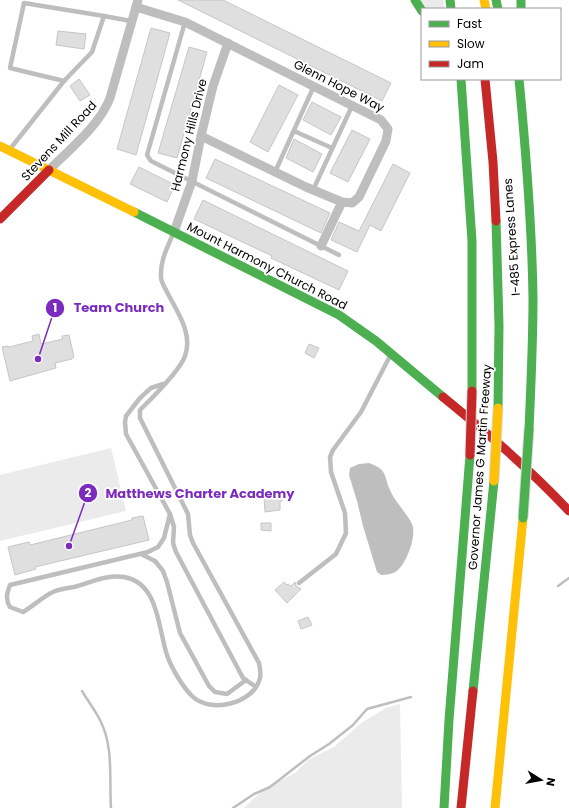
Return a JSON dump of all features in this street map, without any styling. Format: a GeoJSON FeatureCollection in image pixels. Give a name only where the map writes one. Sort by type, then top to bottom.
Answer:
{"type":"FeatureCollection","features":[{"type":"Feature","properties":{"kind":"main road"},"geometry":{"type":"LineString","coordinates":[[415,0],[421,10]]}},
{"type":"Feature","properties":{"kind":"main road"},"geometry":{"type":"LineString","coordinates":[[452,80],[464,131]]}},
{"type":"Feature","properties":{"kind":"main road"},"geometry":{"type":"LineString","coordinates":[[444,808],[452,663],[470,456],[473,353],[472,241],[461,80]]}},
{"type":"Feature","properties":{"kind":"main road","name":"Governor James G Martin Freeway"},"geometry":{"type":"LineString","coordinates":[[461,808],[494,481],[499,384],[500,299],[498,244],[485,80]]}},
{"type":"Feature","properties":{"kind":"main road"},"geometry":{"type":"LineString","coordinates":[[519,80],[524,126]]}},
{"type":"Feature","properties":{"kind":"main road"},"geometry":{"type":"LineString","coordinates":[[495,808],[523,518],[531,394],[533,307],[523,80]]}},
{"type":"Feature","properties":{"kind":"main road","name":"I-485 Express Lanes"},"geometry":{"type":"LineString","coordinates":[[514,120],[529,312],[531,394]]}},
{"type":"Feature","properties":{"kind":"main road","name":"Mount Harmony Church Road"},"geometry":{"type":"LineString","coordinates":[[0,146],[339,315],[376,341],[515,457],[569,510]]}},
{"type":"Feature","properties":{"kind":"main road","name":"Stevens Mill Road"},"geometry":{"type":"LineString","coordinates":[[0,220],[49,170]]}},
{"type":"Feature","properties":{"kind":"main road","name":"I-485 Express Lanes"},"geometry":{"type":"LineString","coordinates":[[499,384],[505,284],[505,218]]}},
{"type":"Feature","properties":{"kind":"street","name":"Stevens Mill Road"},"geometry":{"type":"LineString","coordinates":[[49,170],[92,127],[104,112],[110,98],[137,3]]}},
{"type":"Feature","properties":{"kind":"street","name":"Glenn Hope Way"},"geometry":{"type":"LineString","coordinates":[[137,3],[185,22],[381,120],[388,129],[386,141],[359,197],[352,203],[342,202]]}},
{"type":"Feature","properties":{"kind":"street","name":"Harmony Hills Drive"},"geometry":{"type":"LineString","coordinates":[[174,232],[192,181],[200,136],[213,86],[228,43]]}},
{"type":"Feature","properties":{"kind":"street"},"geometry":{"type":"LineString","coordinates":[[200,136],[313,190],[342,202],[321,246]]}},
{"type":"Feature","properties":{"kind":"lane"},"geometry":{"type":"LineString","coordinates":[[64,81],[10,68],[24,3],[131,21]]}},
{"type":"Feature","properties":{"kind":"lane"},"geometry":{"type":"LineString","coordinates":[[9,151],[64,81],[92,52],[104,16]]}},
{"type":"Feature","properties":{"kind":"lane"},"geometry":{"type":"LineString","coordinates":[[185,22],[147,155],[151,161],[339,255]]}},
{"type":"Feature","properties":{"kind":"lane"},"geometry":{"type":"LineString","coordinates":[[275,172],[314,86]]}},
{"type":"Feature","properties":{"kind":"lane"},"geometry":{"type":"LineString","coordinates":[[313,190],[352,106]]}},
{"type":"Feature","properties":{"kind":"lane"},"geometry":{"type":"LineString","coordinates":[[294,131],[332,148]]}},
{"type":"Feature","properties":{"kind":"lane"},"geometry":{"type":"LineString","coordinates":[[170,514],[164,538],[158,547],[141,554],[10,585],[7,595],[7,602],[10,607],[23,612],[53,592],[110,577],[125,577],[137,582],[148,592],[156,610],[167,656],[180,680],[193,697],[202,702],[217,705],[238,701],[250,695],[256,687],[260,679],[261,672],[259,663],[193,543],[190,535],[188,514],[140,418],[140,410],[176,371],[185,358],[187,348],[187,337],[184,326],[161,279],[162,260],[174,232]]}},
{"type":"Feature","properties":{"kind":"lane"},"geometry":{"type":"LineString","coordinates":[[299,583],[336,554],[346,533],[345,513],[331,472],[330,457],[333,450],[361,412],[391,354]]}},
{"type":"Feature","properties":{"kind":"lane"},"geometry":{"type":"LineString","coordinates":[[164,384],[151,388],[140,398],[126,416],[126,434],[170,514],[174,527],[174,543],[176,552],[242,678],[256,687]]}},
{"type":"Feature","properties":{"kind":"lane"},"geometry":{"type":"LineString","coordinates":[[141,554],[154,561],[163,571],[180,633],[209,686],[215,692],[227,694],[246,680]]}},
{"type":"Feature","properties":{"kind":"shaded area"},"geometry":{"type":"Polygon","coordinates":[[[420,0],[443,0],[445,8],[425,8],[420,0]]]}},
{"type":"Feature","properties":{"kind":"shaded area"},"geometry":{"type":"Polygon","coordinates":[[[111,448],[126,511],[0,541],[0,475],[111,448]]]}},
{"type":"Feature","properties":{"kind":"shaded area"},"geometry":{"type":"Polygon","coordinates":[[[369,463],[382,470],[384,473],[392,494],[410,520],[413,529],[412,541],[405,561],[396,571],[381,575],[377,572],[349,475],[350,468],[359,464],[369,463]]]}},
{"type":"Feature","properties":{"kind":"shaded area"},"geometry":{"type":"Polygon","coordinates":[[[400,704],[402,808],[244,808],[269,786],[295,773],[308,760],[334,747],[361,723],[386,708],[400,704]]]}},
{"type":"Feature","properties":{"kind":"building"},"geometry":{"type":"Polygon","coordinates":[[[178,0],[223,0],[391,83],[382,101],[178,0]]]}},
{"type":"Feature","properties":{"kind":"building"},"geometry":{"type":"Polygon","coordinates":[[[151,28],[170,33],[136,155],[117,149],[151,28]]]}},
{"type":"Feature","properties":{"kind":"building"},"geometry":{"type":"Polygon","coordinates":[[[58,31],[86,34],[84,49],[56,45],[58,31]]]}},
{"type":"Feature","properties":{"kind":"building"},"geometry":{"type":"Polygon","coordinates":[[[189,47],[207,52],[177,158],[158,153],[189,47]]]}},
{"type":"Feature","properties":{"kind":"building"},"geometry":{"type":"Polygon","coordinates":[[[79,79],[90,95],[80,101],[70,86],[79,79]]]}},
{"type":"Feature","properties":{"kind":"building"},"geometry":{"type":"Polygon","coordinates":[[[279,85],[298,95],[268,152],[250,142],[279,85]]]}},
{"type":"Feature","properties":{"kind":"building"},"geometry":{"type":"Polygon","coordinates":[[[312,102],[341,117],[331,135],[303,120],[312,102]]]}},
{"type":"Feature","properties":{"kind":"building"},"geometry":{"type":"Polygon","coordinates":[[[352,130],[370,139],[348,182],[330,173],[352,130]]]}},
{"type":"Feature","properties":{"kind":"building"},"geometry":{"type":"Polygon","coordinates":[[[294,139],[322,154],[313,172],[286,158],[294,139]]]}},
{"type":"Feature","properties":{"kind":"building"},"geometry":{"type":"Polygon","coordinates":[[[215,159],[330,213],[321,233],[206,178],[215,159]]]}},
{"type":"Feature","properties":{"kind":"building"},"geometry":{"type":"Polygon","coordinates":[[[393,164],[410,173],[381,231],[370,225],[357,252],[331,240],[339,222],[359,231],[393,164]]]}},
{"type":"Feature","properties":{"kind":"building"},"geometry":{"type":"Polygon","coordinates":[[[139,167],[175,185],[167,202],[130,184],[139,167]]]}},
{"type":"Feature","properties":{"kind":"building"},"geometry":{"type":"Polygon","coordinates":[[[203,200],[348,271],[339,290],[194,219],[203,200]]]}},
{"type":"Feature","properties":{"kind":"building"},"geometry":{"type":"Polygon","coordinates":[[[39,334],[41,344],[63,339],[62,336],[69,335],[74,357],[72,359],[55,363],[56,368],[10,381],[2,347],[9,347],[33,341],[32,336],[39,334]]]}},
{"type":"Feature","properties":{"kind":"building"},"geometry":{"type":"Polygon","coordinates":[[[309,344],[319,348],[314,358],[305,353],[309,344]]]}},
{"type":"Feature","properties":{"kind":"building"},"geometry":{"type":"Polygon","coordinates":[[[282,492],[280,510],[265,512],[264,498],[267,498],[267,494],[282,492]]]}},
{"type":"Feature","properties":{"kind":"building"},"geometry":{"type":"Polygon","coordinates":[[[143,516],[149,540],[35,567],[36,569],[15,575],[8,547],[29,542],[30,545],[143,516]]]}},
{"type":"Feature","properties":{"kind":"building"},"geometry":{"type":"Polygon","coordinates":[[[261,523],[271,523],[271,531],[261,530],[261,523]]]}},
{"type":"Feature","properties":{"kind":"building"},"geometry":{"type":"Polygon","coordinates":[[[284,582],[291,586],[295,582],[296,586],[301,589],[287,603],[275,590],[284,582]]]}},
{"type":"Feature","properties":{"kind":"building"},"geometry":{"type":"Polygon","coordinates":[[[308,617],[312,625],[301,629],[298,621],[308,617]]]}},
{"type":"Feature","properties":{"kind":"waterway"},"geometry":{"type":"LineString","coordinates":[[558,586],[569,578]]}},
{"type":"Feature","properties":{"kind":"waterway"},"geometry":{"type":"LineString","coordinates":[[82,691],[100,720],[107,741],[110,763],[111,808]]}},
{"type":"Feature","properties":{"kind":"waterway"},"geometry":{"type":"LineString","coordinates":[[233,808],[254,794],[270,787],[310,756],[329,744],[353,725],[367,709],[411,697]]}},
{"type":"Feature","properties":{"kind":"traffic: fast"},"geometry":{"type":"LineString","coordinates":[[415,0],[421,9]]}},
{"type":"Feature","properties":{"kind":"traffic: fast"},"geometry":{"type":"LineString","coordinates":[[450,0],[451,8]]}},
{"type":"Feature","properties":{"kind":"traffic: fast"},"geometry":{"type":"LineString","coordinates":[[496,0],[498,8]]}},
{"type":"Feature","properties":{"kind":"traffic: fast"},"geometry":{"type":"LineString","coordinates":[[521,0],[521,8]]}},
{"type":"Feature","properties":{"kind":"traffic: fast"},"geometry":{"type":"LineString","coordinates":[[461,80],[472,241],[472,391]]}},
{"type":"Feature","properties":{"kind":"traffic: fast"},"geometry":{"type":"LineString","coordinates":[[519,80],[528,188],[533,298],[529,429]]}},
{"type":"Feature","properties":{"kind":"traffic: fast"},"geometry":{"type":"LineString","coordinates":[[134,212],[339,315],[376,341],[443,397]]}},
{"type":"Feature","properties":{"kind":"traffic: fast"},"geometry":{"type":"LineString","coordinates":[[496,221],[499,325],[498,408]]}},
{"type":"Feature","properties":{"kind":"traffic: fast"},"geometry":{"type":"LineString","coordinates":[[523,518],[529,429]]}},
{"type":"Feature","properties":{"kind":"traffic: fast"},"geometry":{"type":"LineString","coordinates":[[444,808],[449,720],[470,455]]}},
{"type":"Feature","properties":{"kind":"traffic: fast"},"geometry":{"type":"LineString","coordinates":[[473,691],[494,481]]}},
{"type":"Feature","properties":{"kind":"traffic: slow"},"geometry":{"type":"LineString","coordinates":[[484,0],[486,8]]}},
{"type":"Feature","properties":{"kind":"traffic: slow"},"geometry":{"type":"LineString","coordinates":[[0,146],[134,212]]}},
{"type":"Feature","properties":{"kind":"traffic: slow"},"geometry":{"type":"LineString","coordinates":[[494,481],[498,408]]}},
{"type":"Feature","properties":{"kind":"traffic: slow"},"geometry":{"type":"LineString","coordinates":[[495,808],[523,518]]}},
{"type":"Feature","properties":{"kind":"traffic: jam"},"geometry":{"type":"LineString","coordinates":[[485,80],[493,162],[496,221]]}},
{"type":"Feature","properties":{"kind":"traffic: jam"},"geometry":{"type":"LineString","coordinates":[[0,219],[49,170]]}},
{"type":"Feature","properties":{"kind":"traffic: jam"},"geometry":{"type":"LineString","coordinates":[[470,455],[472,391]]}},
{"type":"Feature","properties":{"kind":"traffic: jam"},"geometry":{"type":"LineString","coordinates":[[443,397],[524,466],[569,511]]}},
{"type":"Feature","properties":{"kind":"traffic: jam"},"geometry":{"type":"LineString","coordinates":[[461,808],[473,691]]}},
{"type":"Feature","properties":{"kind":"place","name":"Team Church"},"geometry":{"type":"Point","coordinates":[38,359]}},
{"type":"Feature","properties":{"kind":"place","name":"Matthews Charter Academy"},"geometry":{"type":"Point","coordinates":[69,546]}}]}
